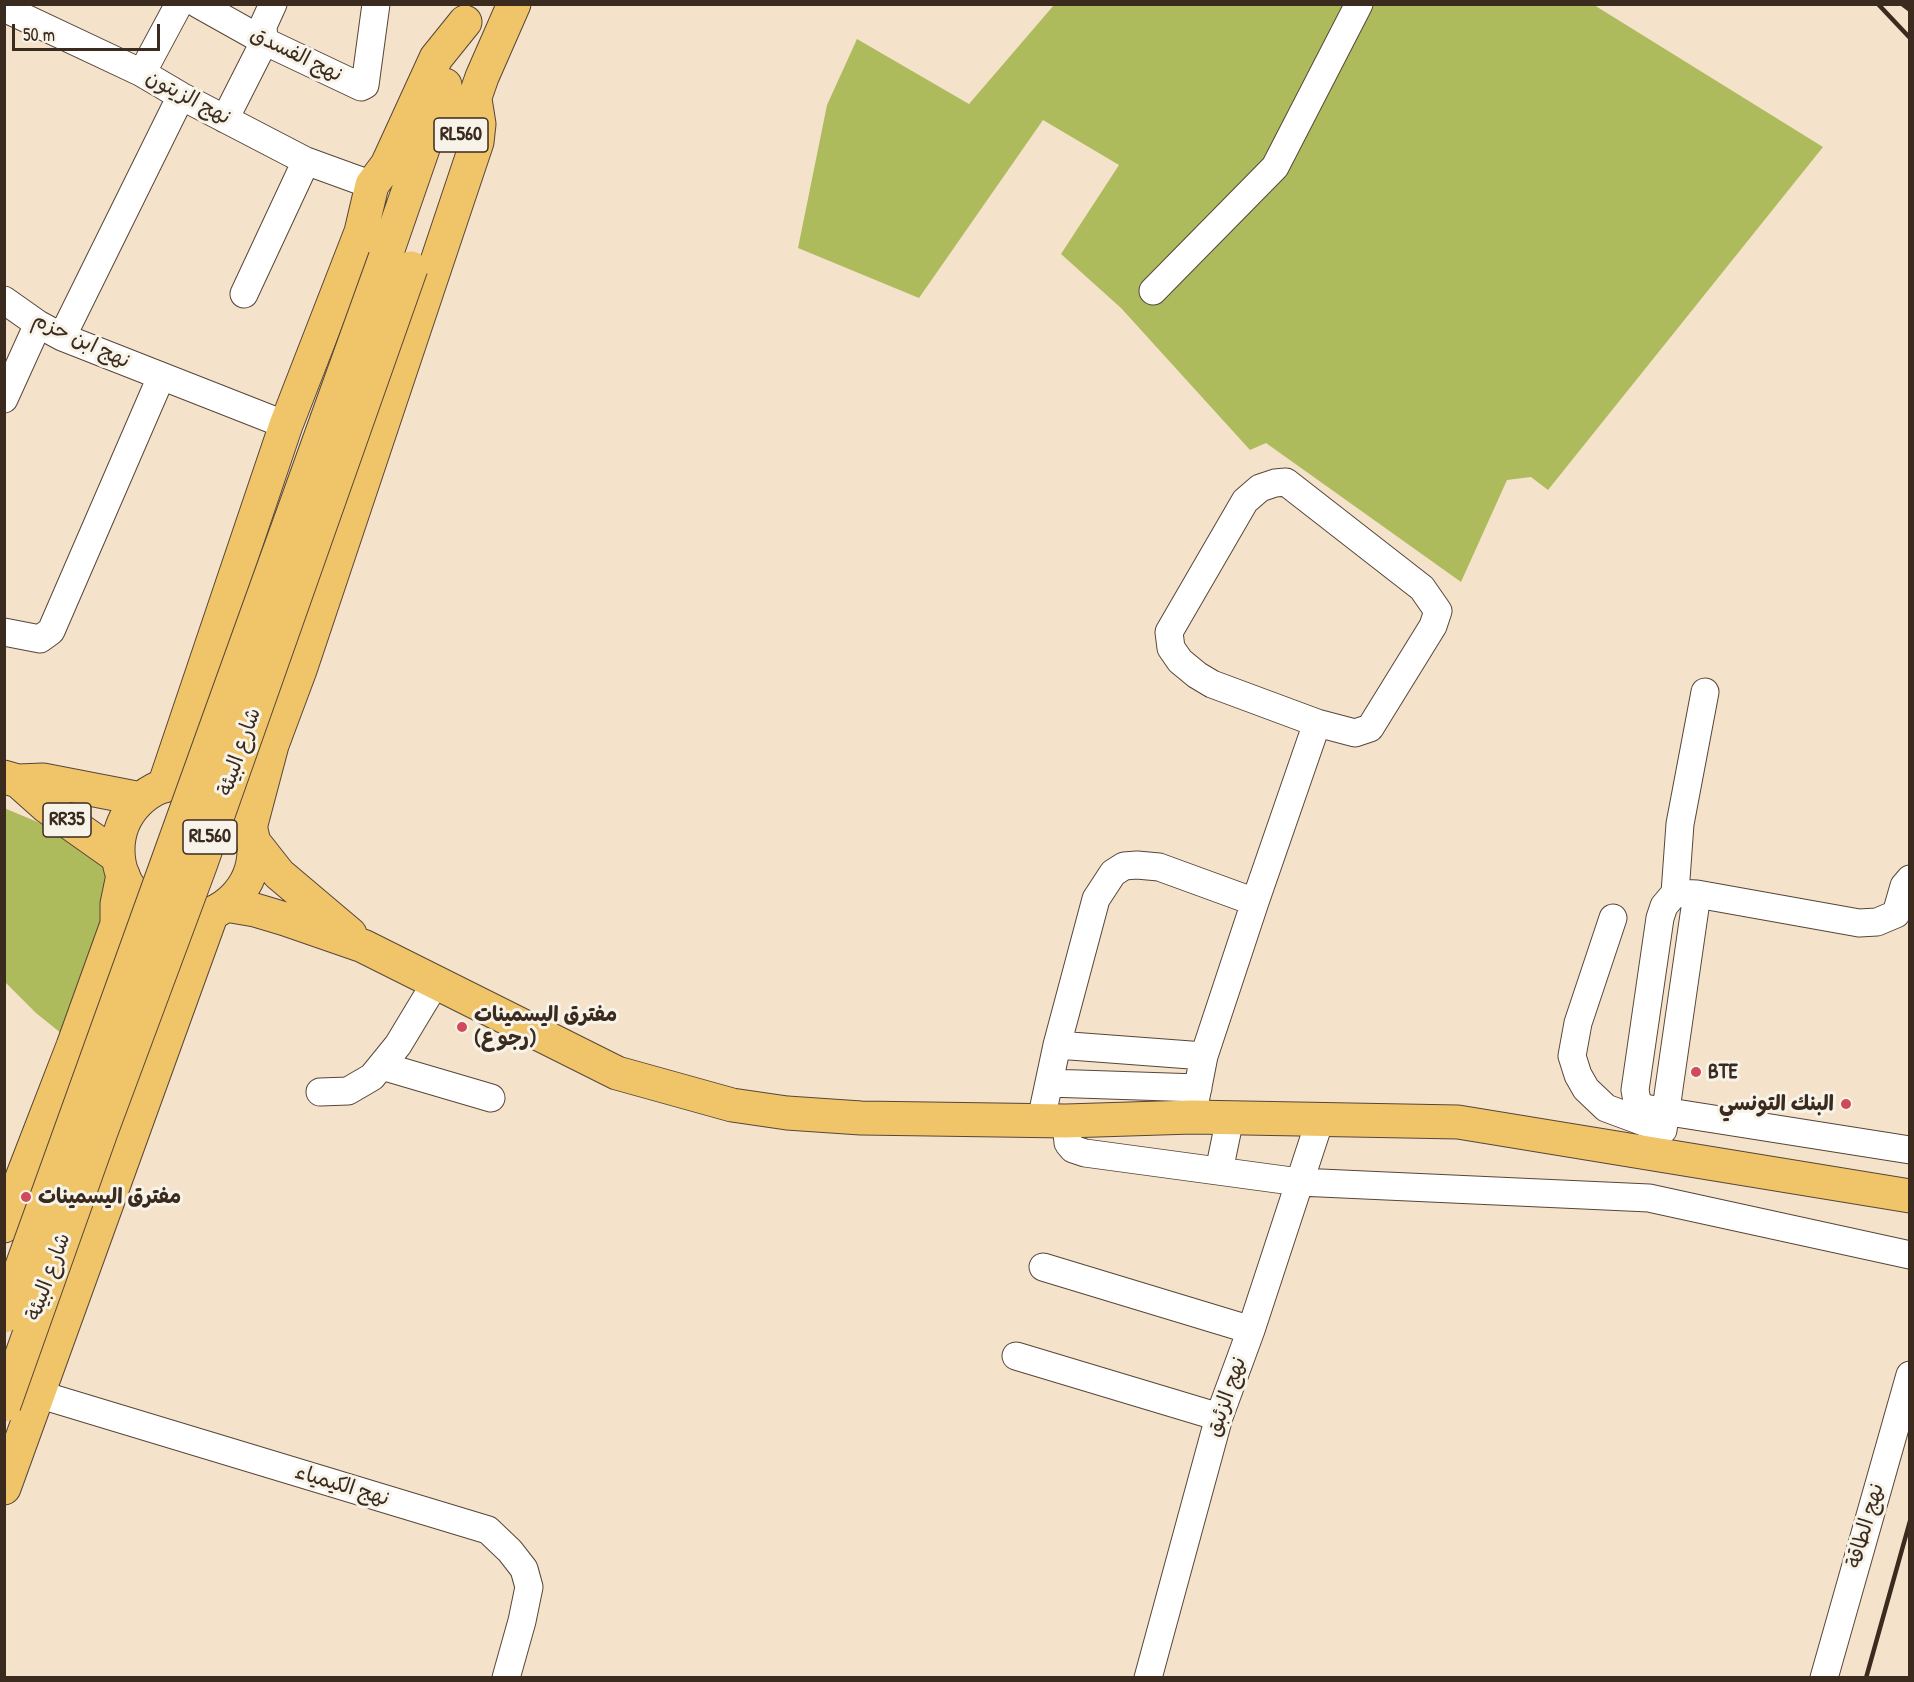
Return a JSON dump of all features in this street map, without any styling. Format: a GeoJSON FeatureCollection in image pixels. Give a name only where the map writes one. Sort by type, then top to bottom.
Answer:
{"type":"FeatureCollection","features":[{"type":"Feature","properties":{"kind":"main road","name":"RL560"},"geometry":{"type":"LineString","coordinates":[[4,1316],[398,263],[431,210],[478,88],[514,4]]}},
{"type":"Feature","properties":{"kind":"main road"},"geometry":{"type":"LineString","coordinates":[[120,866],[133,893],[150,908],[170,916],[191,918],[219,909],[239,893],[248,877],[253,860],[252,835],[272,745],[300,670],[477,142],[478,88],[522,39],[538,4]]}},
{"type":"Feature","properties":{"kind":"main road"},"geometry":{"type":"LineString","coordinates":[[153,792],[286,425],[361,232],[372,185],[387,165],[436,58],[469,13]]}},
{"type":"Feature","properties":{"kind":"main road","name":"شارع البيئة"},"geometry":{"type":"LineString","coordinates":[[4,1405],[101,1132],[204,855],[398,263],[452,66],[469,13]]}},
{"type":"Feature","properties":{"kind":"main road","name":"RR35"},"geometry":{"type":"LineString","coordinates":[[11,779],[43,780],[153,792]]}},
{"type":"Feature","properties":{"kind":"main road","name":"RR35"},"geometry":{"type":"LineString","coordinates":[[11,779],[120,866]]}},
{"type":"Feature","properties":{"kind":"main road"},"geometry":{"type":"LineString","coordinates":[[4,1226],[117,924],[119,836],[128,815],[153,792],[185,782],[206,785],[225,794],[241,810],[252,835],[279,874],[363,946]]}},
{"type":"Feature","properties":{"kind":"main road"},"geometry":{"type":"LineString","coordinates":[[219,909],[265,913],[363,946],[617,1073],[732,1105],[787,1113],[861,1118],[1054,1120],[1195,1102],[1230,1118],[1458,1122],[1663,1132],[1910,1196]]}},
{"type":"Feature","properties":{"kind":"main road"},"geometry":{"type":"LineString","coordinates":[[4,1488],[219,909]]}},
{"type":"Feature","properties":{"kind":"street"},"geometry":{"type":"LineString","coordinates":[[142,73],[179,4]]}},
{"type":"Feature","properties":{"kind":"street","name":"نهج الفسدق"},"geometry":{"type":"LineString","coordinates":[[198,4],[264,41],[361,87],[376,4]]}},
{"type":"Feature","properties":{"kind":"street"},"geometry":{"type":"LineString","coordinates":[[225,118],[264,41],[263,26],[273,4]]}},
{"type":"Feature","properties":{"kind":"street"},"geometry":{"type":"LineString","coordinates":[[1153,291],[1275,167],[1359,4]]}},
{"type":"Feature","properties":{"kind":"street","name":"نهج الزيتون"},"geometry":{"type":"LineString","coordinates":[[4,8],[142,73],[181,96],[306,161],[372,185]]}},
{"type":"Feature","properties":{"kind":"street"},"geometry":{"type":"LineString","coordinates":[[62,337],[181,96]]}},
{"type":"Feature","properties":{"kind":"street"},"geometry":{"type":"LineString","coordinates":[[243,294],[306,161]]}},
{"type":"Feature","properties":{"kind":"street","name":"نهج ابن حزم"},"geometry":{"type":"LineString","coordinates":[[4,300],[38,324],[62,337],[286,425]]}},
{"type":"Feature","properties":{"kind":"street"},"geometry":{"type":"LineString","coordinates":[[4,399],[38,324]]}},
{"type":"Feature","properties":{"kind":"street"},"geometry":{"type":"LineString","coordinates":[[4,632],[40,639],[51,632],[161,376]]}},
{"type":"Feature","properties":{"kind":"street"},"geometry":{"type":"LineString","coordinates":[[1286,482],[1422,588],[1438,611],[1433,626],[1370,728],[1355,733],[1317,723],[1212,684],[1180,662],[1171,648],[1169,632],[1245,501],[1260,488],[1275,483],[1286,482]]}},
{"type":"Feature","properties":{"kind":"street"},"geometry":{"type":"LineString","coordinates":[[1686,894],[1680,824],[1706,692]]}},
{"type":"Feature","properties":{"kind":"street"},"geometry":{"type":"LineString","coordinates":[[1049,1083],[1195,1102],[1204,1056],[1317,723]]}},
{"type":"Feature","properties":{"kind":"street"},"geometry":{"type":"LineString","coordinates":[[1255,902],[1159,867],[1124,866],[1113,873],[1096,899],[1049,1083],[1054,1120],[1073,1149],[1299,1182],[1649,1198],[1910,1255]]}},
{"type":"Feature","properties":{"kind":"street"},"geometry":{"type":"LineString","coordinates":[[1663,1132],[1637,1101],[1635,1090],[1660,918],[1664,906],[1686,894],[1859,923],[1877,922],[1896,914],[1904,886],[1910,879]]}},
{"type":"Feature","properties":{"kind":"street"},"geometry":{"type":"LineString","coordinates":[[1613,918],[1578,1023],[1572,1056],[1586,1089],[1606,1108],[1663,1132],[1910,1150]]}},
{"type":"Feature","properties":{"kind":"street"},"geometry":{"type":"LineString","coordinates":[[320,1092],[348,1091],[372,1077],[411,1025],[436,982]]}},
{"type":"Feature","properties":{"kind":"street"},"geometry":{"type":"LineString","coordinates":[[1057,1045],[1204,1056]]}},
{"type":"Feature","properties":{"kind":"street"},"geometry":{"type":"LineString","coordinates":[[382,1066],[491,1098]]}},
{"type":"Feature","properties":{"kind":"street"},"geometry":{"type":"LineString","coordinates":[[1220,1171],[1230,1118]]}},
{"type":"Feature","properties":{"kind":"street","name":"نهج الزئبق"},"geometry":{"type":"LineString","coordinates":[[1148,1677],[1219,1417],[1251,1330],[1320,1120]]}},
{"type":"Feature","properties":{"kind":"street"},"geometry":{"type":"LineString","coordinates":[[1043,1267],[1251,1330]]}},
{"type":"Feature","properties":{"kind":"street"},"geometry":{"type":"LineString","coordinates":[[1016,1356],[1219,1417]]}},
{"type":"Feature","properties":{"kind":"street","name":"نهج الطاقة"},"geometry":{"type":"LineString","coordinates":[[1824,1677],[1910,1376]]}},
{"type":"Feature","properties":{"kind":"street","name":"نهج الكيمياء"},"geometry":{"type":"LineString","coordinates":[[38,1394],[488,1530],[510,1551],[524,1569],[529,1587],[506,1677]]}},
{"type":"Feature","properties":{"kind":"green space"},"geometry":{"type":"Polygon","coordinates":[[[1054,5],[1594,5],[1823,147],[1548,490],[1531,477],[1507,480],[1461,582],[1266,443],[1250,450],[1121,308],[1061,254],[1119,165],[1043,120],[919,298],[798,248],[827,105],[857,39],[969,104],[1054,5]]]}},
{"type":"Feature","properties":{"kind":"green space"},"geometry":{"type":"Polygon","coordinates":[[[4,808],[40,823],[101,858],[117,888],[77,1046],[36,1013],[5,982],[4,808]]]}},
{"type":"Feature","properties":{"kind":"railway"},"geometry":{"type":"LineString","coordinates":[[1878,4],[1910,38]]}},
{"type":"Feature","properties":{"kind":"railway"},"geometry":{"type":"LineString","coordinates":[[1902,4],[1910,10]]}},
{"type":"Feature","properties":{"kind":"railway"},"geometry":{"type":"LineString","coordinates":[[1866,1678],[1910,1521]]}},
{"type":"Feature","properties":{"kind":"place","name":"مفترق اليسمينات (رجوع)"},"geometry":{"type":"Point","coordinates":[462,1027]}},
{"type":"Feature","properties":{"kind":"place","name":"BTE"},"geometry":{"type":"Point","coordinates":[1696,1072]}},
{"type":"Feature","properties":{"kind":"place","name":"البنك التونسي"},"geometry":{"type":"Point","coordinates":[1846,1104]}},
{"type":"Feature","properties":{"kind":"place","name":"مفترق اليسمينات"},"geometry":{"type":"Point","coordinates":[26,1197]}}]}
